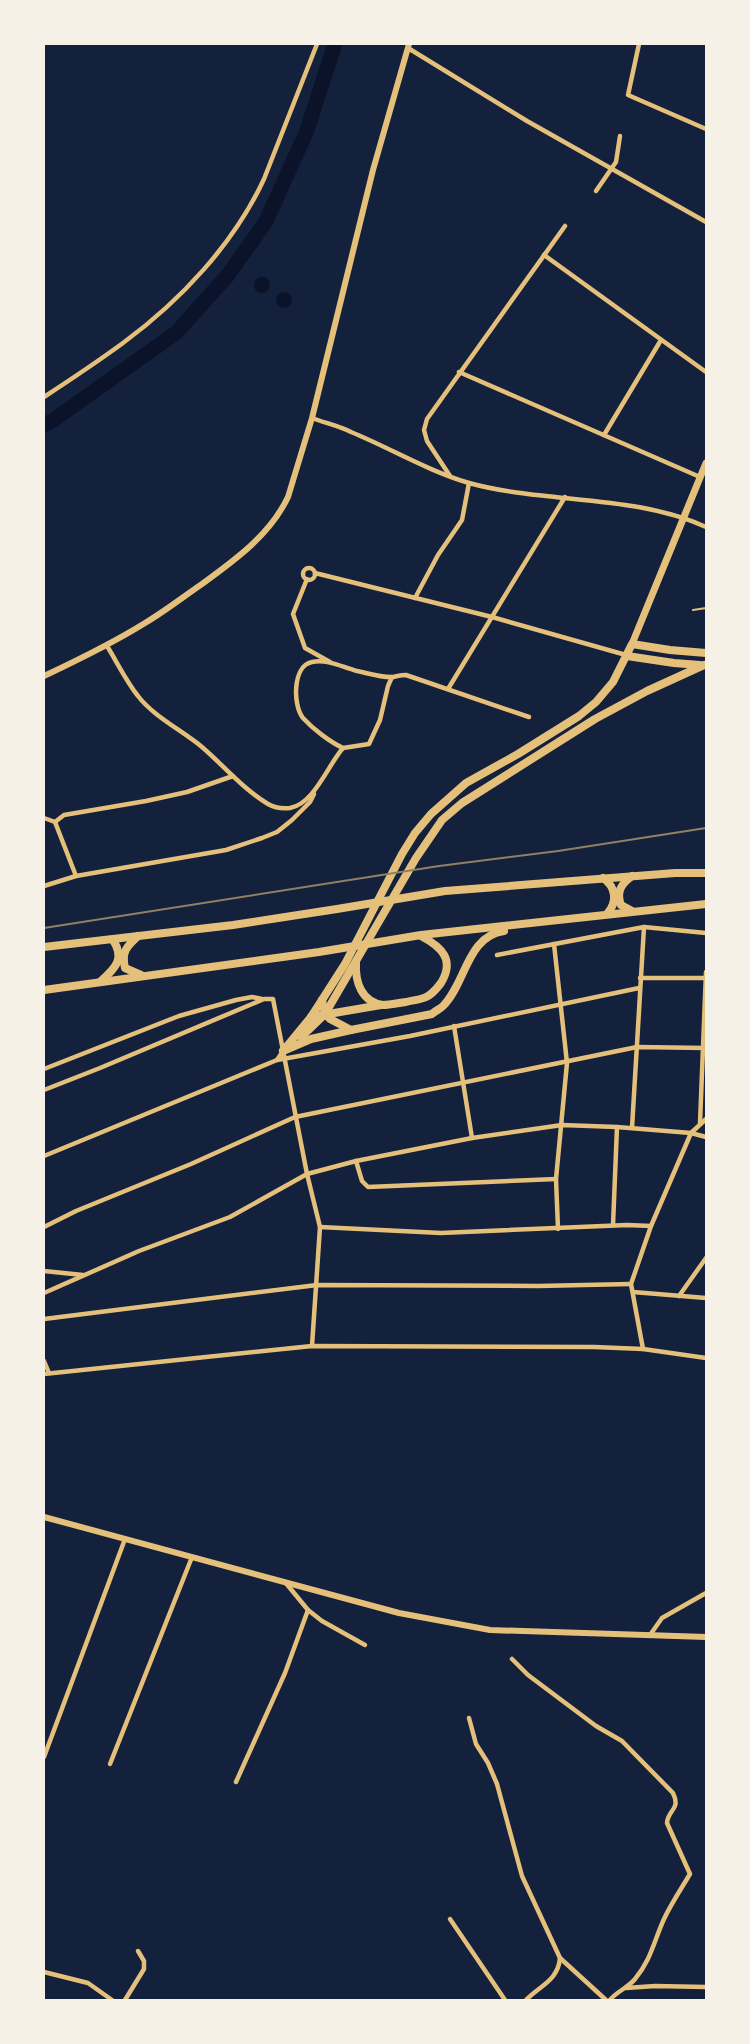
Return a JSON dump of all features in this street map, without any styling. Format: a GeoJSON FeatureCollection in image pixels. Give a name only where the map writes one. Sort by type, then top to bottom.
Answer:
{"type":"FeatureCollection","features":[{"type":"Feature","properties":{"kind":"highway"},"geometry":{"type":"LineString","coordinates":[[44,946],[113,940],[338,909],[446,891],[675,873],[706,873]]}},
{"type":"Feature","properties":{"kind":"highway"},"geometry":{"type":"LineString","coordinates":[[632,876],[620,887],[619,899],[624,908],[637,911]]}},
{"type":"Feature","properties":{"kind":"highway"},"geometry":{"type":"LineString","coordinates":[[603,878],[613,889],[614,899],[607,914]]}},
{"type":"Feature","properties":{"kind":"highway"},"geometry":{"type":"LineString","coordinates":[[44,990],[319,952],[421,935],[706,904]]}},
{"type":"Feature","properties":{"kind":"highway"},"geometry":{"type":"LineString","coordinates":[[284,1054],[311,1039],[432,1014],[443,1006],[484,939],[493,933],[544,925],[575,917]]}},
{"type":"Feature","properties":{"kind":"highway"},"geometry":{"type":"LineString","coordinates":[[311,1017],[429,996],[445,975],[448,963],[434,943],[421,935]]}},
{"type":"Feature","properties":{"kind":"highway"},"geometry":{"type":"LineString","coordinates":[[139,936],[127,945],[123,959],[125,968],[133,973],[146,976]]}},
{"type":"Feature","properties":{"kind":"highway"},"geometry":{"type":"LineString","coordinates":[[101,981],[116,966],[119,956],[119,949],[113,940]]}},
{"type":"Feature","properties":{"kind":"highway"},"geometry":{"type":"LineString","coordinates":[[356,963],[357,983],[368,998],[376,1003],[394,1004]]}},
{"type":"Feature","properties":{"kind":"highway"},"geometry":{"type":"LineString","coordinates":[[322,1000],[325,1014],[351,1030]]}},
{"type":"Feature","properties":{"kind":"main road"},"geometry":{"type":"LineString","coordinates":[[284,1054],[311,1017],[345,963],[415,833],[444,801],[476,776],[518,754],[579,716],[596,702],[612,682],[627,656],[706,463]]}},
{"type":"Feature","properties":{"kind":"main road"},"geometry":{"type":"LineString","coordinates":[[632,644],[706,653]]}},
{"type":"Feature","properties":{"kind":"main road"},"geometry":{"type":"LineString","coordinates":[[627,656],[705,665]]}},
{"type":"Feature","properties":{"kind":"main road"},"geometry":{"type":"LineString","coordinates":[[284,1054],[325,1014],[416,858],[442,820],[462,802],[595,719],[647,691],[705,665]]}},
{"type":"Feature","properties":{"kind":"street"},"geometry":{"type":"LineString","coordinates":[[44,397],[124,342],[166,306],[229,239],[264,178],[317,44]]}},
{"type":"Feature","properties":{"kind":"street"},"geometry":{"type":"LineString","coordinates":[[639,44],[628,95],[706,129]]}},
{"type":"Feature","properties":{"kind":"street"},"geometry":{"type":"LineString","coordinates":[[44,676],[107,646],[157,616],[244,552],[267,530],[282,510],[312,418],[373,170],[409,46],[527,121],[706,222]]}},
{"type":"Feature","properties":{"kind":"street"},"geometry":{"type":"LineString","coordinates":[[596,191],[616,162],[620,136]]}},
{"type":"Feature","properties":{"kind":"street"},"geometry":{"type":"LineString","coordinates":[[450,476],[427,441],[424,430],[432,411],[565,226]]}},
{"type":"Feature","properties":{"kind":"street"},"geometry":{"type":"LineString","coordinates":[[544,255],[706,372]]}},
{"type":"Feature","properties":{"kind":"street"},"geometry":{"type":"LineString","coordinates":[[604,435],[661,340]]}},
{"type":"Feature","properties":{"kind":"street"},"geometry":{"type":"LineString","coordinates":[[459,372],[700,477]]}},
{"type":"Feature","properties":{"kind":"street"},"geometry":{"type":"LineString","coordinates":[[312,418],[350,431],[469,483],[685,518],[706,528]]}},
{"type":"Feature","properties":{"kind":"street"},"geometry":{"type":"LineString","coordinates":[[416,598],[438,555],[462,520],[469,483]]}},
{"type":"Feature","properties":{"kind":"street"},"geometry":{"type":"LineString","coordinates":[[448,688],[565,497]]}},
{"type":"Feature","properties":{"kind":"street"},"geometry":{"type":"LineString","coordinates":[[307,579],[303,575],[304,570],[312,568],[315,573],[492,617],[627,656]]}},
{"type":"Feature","properties":{"kind":"street"},"geometry":{"type":"LineString","coordinates":[[307,579],[314,578],[315,573]]}},
{"type":"Feature","properties":{"kind":"street"},"geometry":{"type":"LineString","coordinates":[[307,579],[293,614],[305,648],[332,663],[357,671],[392,677],[399,674],[406,675],[529,717]]}},
{"type":"Feature","properties":{"kind":"street"},"geometry":{"type":"LineString","coordinates":[[107,646],[138,697],[202,747],[233,776],[270,805],[281,809],[297,806],[316,789]]}},
{"type":"Feature","properties":{"kind":"street"},"geometry":{"type":"LineString","coordinates":[[332,663],[306,664],[298,674],[296,697],[302,716],[336,745],[343,748],[369,744],[381,720],[392,677]]}},
{"type":"Feature","properties":{"kind":"street"},"geometry":{"type":"LineString","coordinates":[[44,886],[76,876],[226,850],[277,832],[310,802],[336,755],[343,748]]}},
{"type":"Feature","properties":{"kind":"street"},"geometry":{"type":"LineString","coordinates":[[55,822],[64,815],[187,792],[233,776]]}},
{"type":"Feature","properties":{"kind":"street"},"geometry":{"type":"LineString","coordinates":[[44,818],[55,822],[76,876]]}},
{"type":"Feature","properties":{"kind":"street"},"geometry":{"type":"LineString","coordinates":[[632,1128],[644,927]]}},
{"type":"Feature","properties":{"kind":"street"},"geometry":{"type":"LineString","coordinates":[[497,955],[644,927],[706,933]]}},
{"type":"Feature","properties":{"kind":"street"},"geometry":{"type":"LineString","coordinates":[[554,944],[567,1063],[556,1179],[558,1229]]}},
{"type":"Feature","properties":{"kind":"street"},"geometry":{"type":"LineString","coordinates":[[700,1123],[705,1048],[706,972]]}},
{"type":"Feature","properties":{"kind":"street"},"geometry":{"type":"LineString","coordinates":[[640,978],[706,978]]}},
{"type":"Feature","properties":{"kind":"street"},"geometry":{"type":"LineString","coordinates":[[44,1156],[277,1060],[284,1054],[454,1026],[639,988]]}},
{"type":"Feature","properties":{"kind":"street"},"geometry":{"type":"LineString","coordinates":[[44,1069],[179,1016],[252,997],[273,999],[307,1174],[320,1227],[312,1346]]}},
{"type":"Feature","properties":{"kind":"street"},"geometry":{"type":"LineString","coordinates":[[44,1090],[264,999]]}},
{"type":"Feature","properties":{"kind":"street"},"geometry":{"type":"LineString","coordinates":[[454,1026],[472,1138]]}},
{"type":"Feature","properties":{"kind":"street"},"geometry":{"type":"LineString","coordinates":[[44,1227],[76,1210],[191,1164],[296,1117],[637,1047],[705,1048]]}},
{"type":"Feature","properties":{"kind":"street"},"geometry":{"type":"LineString","coordinates":[[643,1349],[631,1284],[651,1226],[691,1133],[706,1119]]}},
{"type":"Feature","properties":{"kind":"street"},"geometry":{"type":"LineString","coordinates":[[44,1293],[139,1251],[230,1217],[307,1174],[356,1161],[472,1138],[562,1125],[632,1128],[691,1133],[706,1137]]}},
{"type":"Feature","properties":{"kind":"street"},"geometry":{"type":"LineString","coordinates":[[613,1225],[617,1127]]}},
{"type":"Feature","properties":{"kind":"street"},"geometry":{"type":"LineString","coordinates":[[356,1161],[362,1181],[368,1187],[556,1179]]}},
{"type":"Feature","properties":{"kind":"street"},"geometry":{"type":"LineString","coordinates":[[320,1227],[441,1233],[613,1225],[651,1226]]}},
{"type":"Feature","properties":{"kind":"street"},"geometry":{"type":"LineString","coordinates":[[679,1296],[706,1257]]}},
{"type":"Feature","properties":{"kind":"street"},"geometry":{"type":"LineString","coordinates":[[44,1271],[83,1275]]}},
{"type":"Feature","properties":{"kind":"street"},"geometry":{"type":"LineString","coordinates":[[44,1319],[317,1285],[631,1284]]}},
{"type":"Feature","properties":{"kind":"street"},"geometry":{"type":"LineString","coordinates":[[633,1292],[706,1298]]}},
{"type":"Feature","properties":{"kind":"street"},"geometry":{"type":"LineString","coordinates":[[44,1361],[46,1373],[312,1346],[594,1347],[643,1349],[706,1358]]}},
{"type":"Feature","properties":{"kind":"street"},"geometry":{"type":"LineString","coordinates":[[44,1517],[399,1613],[490,1630],[706,1636]]}},
{"type":"Feature","properties":{"kind":"street"},"geometry":{"type":"LineString","coordinates":[[44,1757],[125,1539]]}},
{"type":"Feature","properties":{"kind":"street"},"geometry":{"type":"LineString","coordinates":[[110,1764],[192,1557]]}},
{"type":"Feature","properties":{"kind":"street"},"geometry":{"type":"LineString","coordinates":[[283,1580],[308,1610],[322,1621],[365,1645]]}},
{"type":"Feature","properties":{"kind":"street"},"geometry":{"type":"LineString","coordinates":[[650,1635],[662,1618],[706,1593]]}},
{"type":"Feature","properties":{"kind":"street"},"geometry":{"type":"LineString","coordinates":[[236,1782],[285,1673],[308,1610]]}},
{"type":"Feature","properties":{"kind":"street"},"geometry":{"type":"LineString","coordinates":[[512,1659],[528,1675],[596,1726],[622,1741],[674,1793],[675,1808],[667,1823],[690,1874],[664,1919],[653,1951],[626,1989]]}},
{"type":"Feature","properties":{"kind":"street"},"geometry":{"type":"LineString","coordinates":[[469,1718],[476,1744],[497,1784],[522,1876],[560,1958],[608,2001],[617,1992],[626,1989],[655,1986],[706,1988]]}},
{"type":"Feature","properties":{"kind":"street"},"geometry":{"type":"LineString","coordinates":[[450,1919],[505,2001]]}},
{"type":"Feature","properties":{"kind":"street"},"geometry":{"type":"LineString","coordinates":[[125,2001],[144,1969],[144,1961],[138,1951]]}},
{"type":"Feature","properties":{"kind":"street"},"geometry":{"type":"LineString","coordinates":[[526,2001],[543,1988],[553,1976],[559,1968],[560,1958]]}},
{"type":"Feature","properties":{"kind":"street"},"geometry":{"type":"LineString","coordinates":[[44,1972],[88,1983],[112,2001]]}},
{"type":"Feature","properties":{"kind":"lane"},"geometry":{"type":"LineString","coordinates":[[693,610],[706,608]]}},
{"type":"Feature","properties":{"kind":"water"},"geometry":{"type":"Polygon","coordinates":[[[259,277],[265,277],[270,285],[268,291],[259,293],[254,288],[254,282],[259,277]]]}},
{"type":"Feature","properties":{"kind":"water"},"geometry":{"type":"Polygon","coordinates":[[[281,292],[287,292],[292,300],[290,306],[281,308],[276,303],[276,297],[281,292]]]}},
{"type":"Feature","properties":{"kind":"waterway"},"geometry":{"type":"LineString","coordinates":[[44,425],[176,333],[228,275],[265,223],[306,133],[335,44]]}},
{"type":"Feature","properties":{"kind":"railway"},"geometry":{"type":"LineString","coordinates":[[44,928],[439,866],[558,851],[706,828]]}}]}
